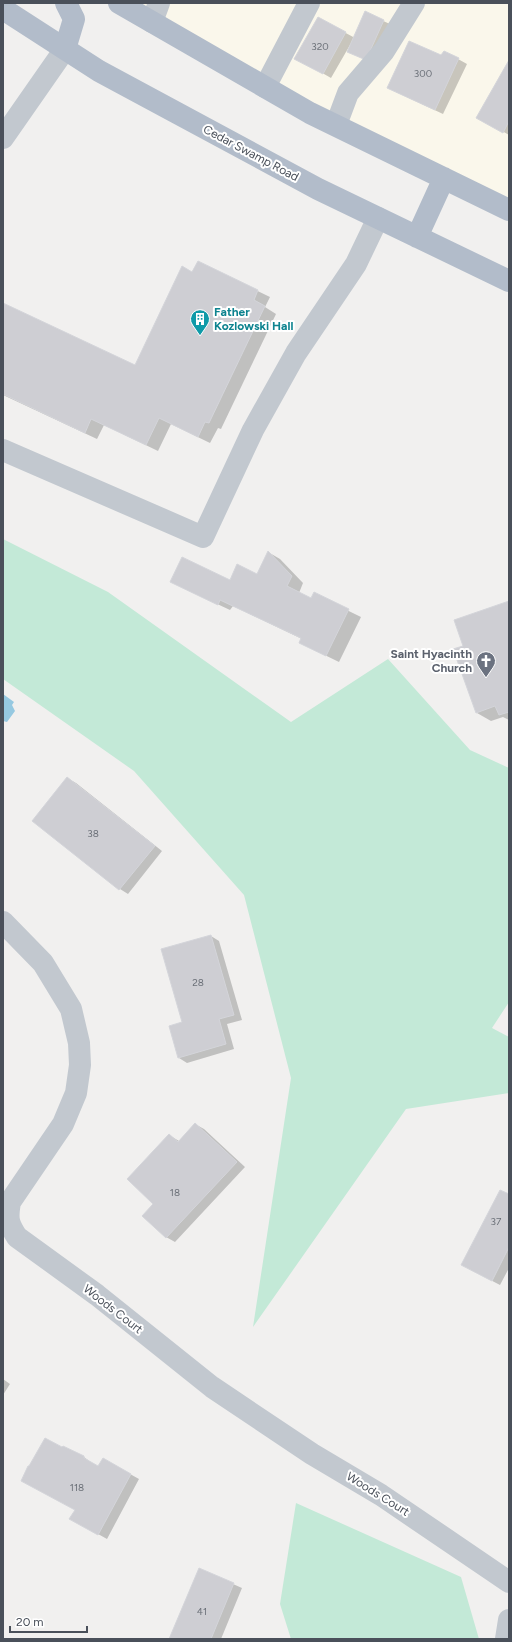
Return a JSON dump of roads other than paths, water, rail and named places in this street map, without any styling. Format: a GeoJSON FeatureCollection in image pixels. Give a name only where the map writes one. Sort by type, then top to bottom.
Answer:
{"type":"FeatureCollection","features":[{"type":"Feature","properties":{"kind":"main road"},"geometry":{"type":"LineString","coordinates":[[65,49],[74,19],[66,3]]}},
{"type":"Feature","properties":{"kind":"main road"},"geometry":{"type":"LineString","coordinates":[[119,3],[155,12],[265,87],[310,113],[509,210]]}},
{"type":"Feature","properties":{"kind":"main road","name":"Cedar Swamp Road"},"geometry":{"type":"LineString","coordinates":[[3,8],[113,79],[318,189],[509,281]]}},
{"type":"Feature","properties":{"kind":"main road"},"geometry":{"type":"LineString","coordinates":[[417,237],[444,178]]}},
{"type":"Feature","properties":{"kind":"street"},"geometry":{"type":"LineString","coordinates":[[265,87],[309,3]]}},
{"type":"Feature","properties":{"kind":"street"},"geometry":{"type":"LineString","coordinates":[[336,125],[348,93],[384,51],[414,3]]}},
{"type":"Feature","properties":{"kind":"street"},"geometry":{"type":"LineString","coordinates":[[3,138],[65,49]]}},
{"type":"Feature","properties":{"kind":"street"},"geometry":{"type":"LineString","coordinates":[[3,450],[203,537],[253,430],[296,354],[356,264],[378,218]]}},
{"type":"Feature","properties":{"kind":"street","name":"Woods Court"},"geometry":{"type":"LineString","coordinates":[[3,922],[43,963],[71,1009],[80,1044],[80,1065],[76,1093],[63,1124],[10,1202],[7,1215],[9,1224],[18,1237],[97,1296],[212,1387],[312,1454],[381,1495],[509,1582]]}},
{"type":"Feature","properties":{"kind":"street"},"geometry":{"type":"LineString","coordinates":[[506,1639],[509,1620]]}},
{"type":"Feature","properties":{"kind":"water"},"geometry":{"type":"Polygon","coordinates":[[[3,694],[14,702],[12,705],[15,711],[7,722],[3,721],[3,694]]]}},
{"type":"Feature","properties":{"kind":"place","name":"Father Kozlowski Hall"},"geometry":{"type":"Point","coordinates":[200,336]}},
{"type":"Feature","properties":{"kind":"place","name":"Saint Hyacinth Church"},"geometry":{"type":"Point","coordinates":[486,678]}}]}
